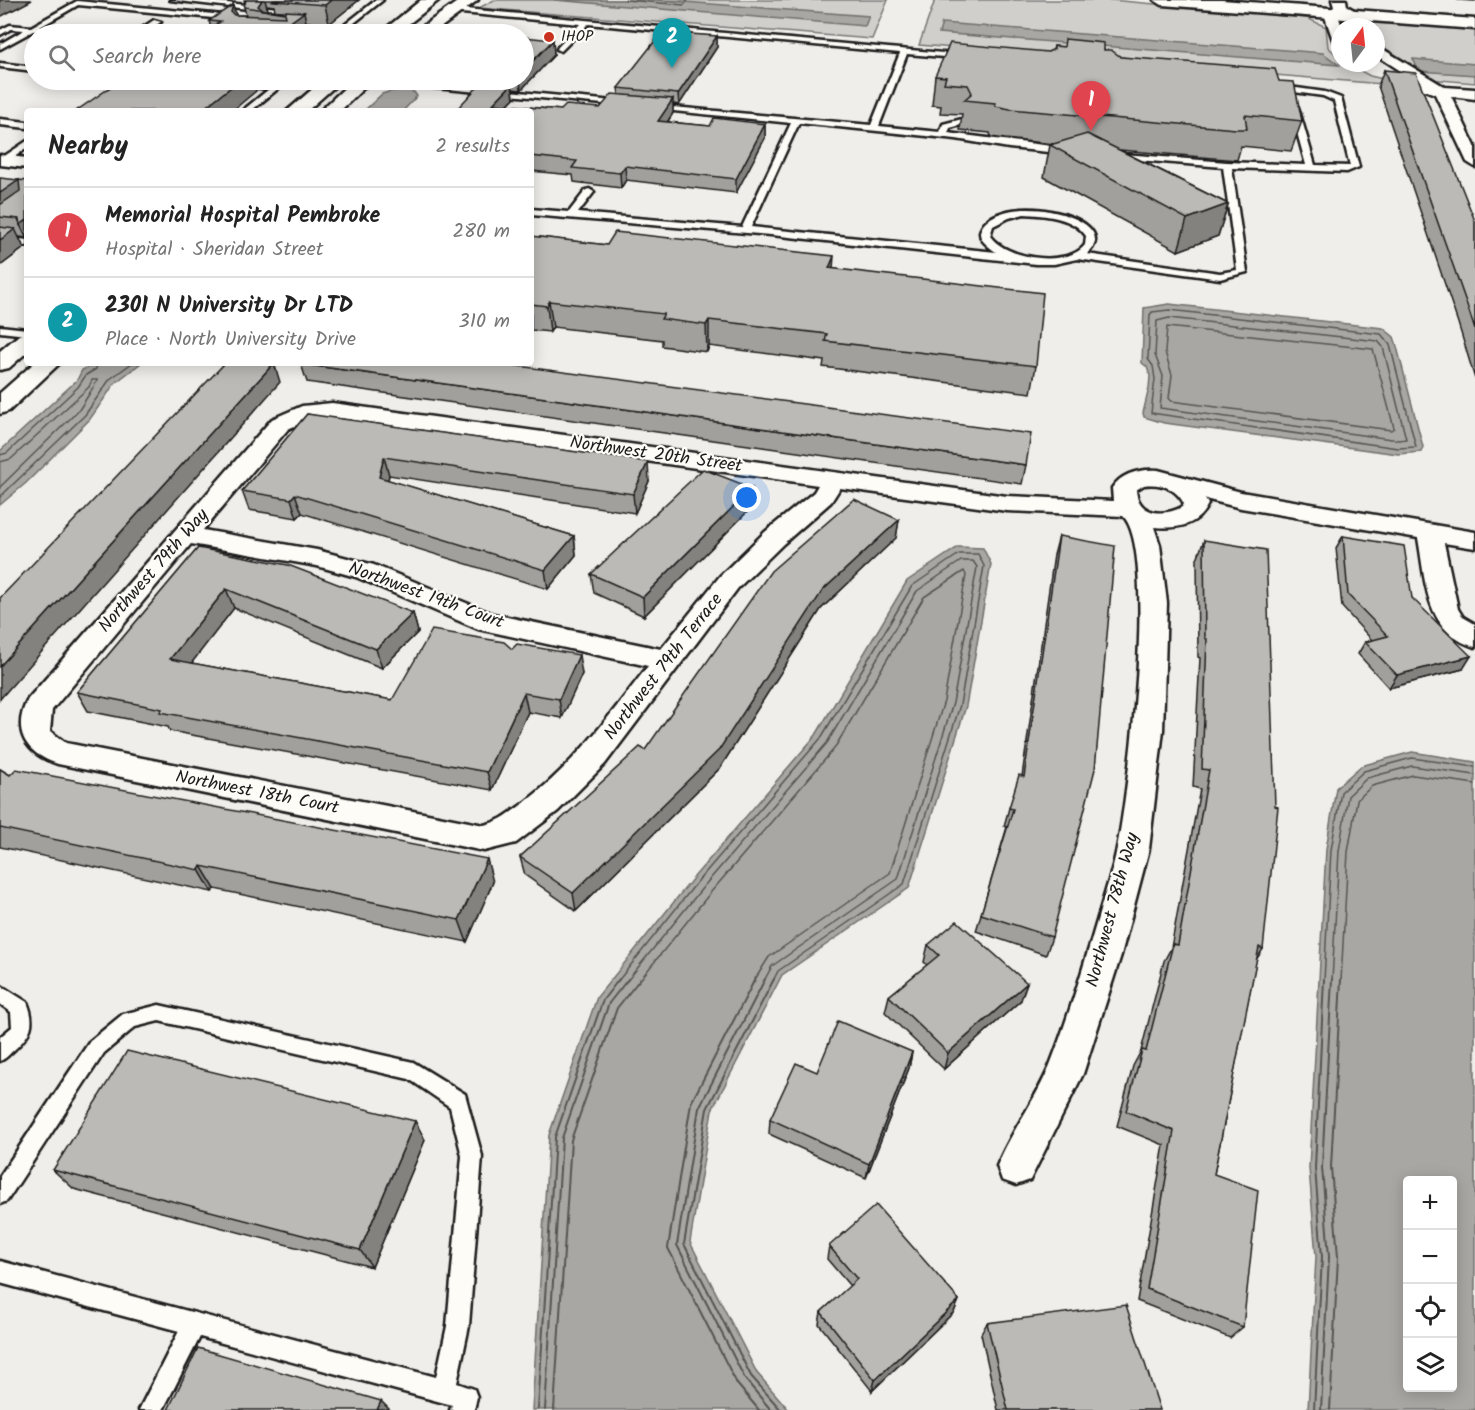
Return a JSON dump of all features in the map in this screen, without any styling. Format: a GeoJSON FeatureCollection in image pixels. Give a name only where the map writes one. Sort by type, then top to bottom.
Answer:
{"type":"FeatureCollection","features":[{"type":"Feature","properties":{"kind":"main road"},"geometry":{"type":"LineString","coordinates":[[400,24],[431,0]]}},
{"type":"Feature","properties":{"kind":"main road"},"geometry":{"type":"LineString","coordinates":[[435,24],[470,0]]}},
{"type":"Feature","properties":{"kind":"main road"},"geometry":{"type":"LineString","coordinates":[[1162,0],[1344,11],[1475,24]]}},
{"type":"Feature","properties":{"kind":"main road"},"geometry":{"type":"LineString","coordinates":[[1308,0],[1344,11],[1475,13]]}},
{"type":"Feature","properties":{"kind":"main road"},"geometry":{"type":"LineString","coordinates":[[299,108],[316,90]]}},
{"type":"Feature","properties":{"kind":"main road"},"geometry":{"type":"LineString","coordinates":[[332,108],[352,90]]}},
{"type":"Feature","properties":{"kind":"main road"},"geometry":{"type":"LineString","coordinates":[[0,363],[24,343]]}},
{"type":"Feature","properties":{"kind":"main road"},"geometry":{"type":"LineString","coordinates":[[0,406],[45,366]]}},
{"type":"Feature","properties":{"kind":"street"},"geometry":{"type":"LineString","coordinates":[[1385,55],[1441,91],[1453,120],[1473,153]]}},
{"type":"Feature","properties":{"kind":"street"},"geometry":{"type":"LineString","coordinates":[[1385,72],[1441,91],[1475,94]]}},
{"type":"Feature","properties":{"kind":"street"},"geometry":{"type":"LineString","coordinates":[[1,160],[24,163]]}},
{"type":"Feature","properties":{"kind":"street","name":"Northwest 20th Street"},"geometry":{"type":"LineString","coordinates":[[291,417],[310,411],[332,410],[832,480],[1058,509],[1134,511],[1149,519],[1183,518]]}},
{"type":"Feature","properties":{"kind":"street","name":"Northwest 79th Way"},"geometry":{"type":"LineString","coordinates":[[34,735],[38,707],[280,424],[291,417]]}},
{"type":"Feature","properties":{"kind":"street","name":"Northwest 20th Street"},"geometry":{"type":"LineString","coordinates":[[1021,504],[1067,499],[1127,484],[1136,479],[1157,477],[1181,485]]}},
{"type":"Feature","properties":{"kind":"street","name":"Northwest 79th Terrace"},"geometry":{"type":"LineString","coordinates":[[484,838],[505,834],[547,802],[595,756],[729,582],[774,538],[823,497],[832,480]]}},
{"type":"Feature","properties":{"kind":"street","name":"Northwest 78th Way"},"geometry":{"type":"LineString","coordinates":[[1016,1166],[1065,1074],[1104,955],[1133,849],[1148,730],[1154,603],[1147,545],[1134,511],[1122,495],[1127,484]]}},
{"type":"Feature","properties":{"kind":"street"},"geometry":{"type":"LineString","coordinates":[[1181,485],[1241,500],[1475,540]]}},
{"type":"Feature","properties":{"kind":"street"},"geometry":{"type":"LineString","coordinates":[[1181,485],[1195,499],[1196,507],[1183,518]]}},
{"type":"Feature","properties":{"kind":"street"},"geometry":{"type":"LineString","coordinates":[[1183,518],[1224,508],[1336,515]]}},
{"type":"Feature","properties":{"kind":"street","name":"Northwest 78th Way"},"geometry":{"type":"LineString","coordinates":[[1154,603],[1183,518]]}},
{"type":"Feature","properties":{"kind":"street"},"geometry":{"type":"LineString","coordinates":[[1429,532],[1445,609],[1454,624],[1475,637]]}},
{"type":"Feature","properties":{"kind":"street","name":"Northwest 19th Court"},"geometry":{"type":"LineString","coordinates":[[185,535],[317,558],[365,571],[487,622],[667,660]]}},
{"type":"Feature","properties":{"kind":"street","name":"Northwest 18th Court"},"geometry":{"type":"LineString","coordinates":[[34,735],[58,753],[484,838]]}},
{"type":"Feature","properties":{"kind":"lane"},"geometry":{"type":"LineString","coordinates":[[173,0],[278,10],[269,24]]}},
{"type":"Feature","properties":{"kind":"lane"},"geometry":{"type":"LineString","coordinates":[[350,24],[380,0]]}},
{"type":"Feature","properties":{"kind":"lane"},"geometry":{"type":"LineString","coordinates":[[41,24],[77,3],[245,19]]}},
{"type":"Feature","properties":{"kind":"lane"},"geometry":{"type":"LineString","coordinates":[[454,10],[972,57]]}},
{"type":"Feature","properties":{"kind":"lane"},"geometry":{"type":"LineString","coordinates":[[561,49],[586,22]]}},
{"type":"Feature","properties":{"kind":"lane"},"geometry":{"type":"LineString","coordinates":[[0,33],[10,27],[24,28]]}},
{"type":"Feature","properties":{"kind":"lane"},"geometry":{"type":"LineString","coordinates":[[0,47],[24,34]]}},
{"type":"Feature","properties":{"kind":"lane"},"geometry":{"type":"LineString","coordinates":[[874,128],[904,52]]}},
{"type":"Feature","properties":{"kind":"lane"},"geometry":{"type":"LineString","coordinates":[[0,65],[24,68]]}},
{"type":"Feature","properties":{"kind":"lane"},"geometry":{"type":"LineString","coordinates":[[1101,154],[1227,165],[1347,169],[1355,167],[1356,163],[1338,100],[1325,94],[1266,86]]}},
{"type":"Feature","properties":{"kind":"lane"},"geometry":{"type":"LineString","coordinates":[[1289,89],[1311,168]]}},
{"type":"Feature","properties":{"kind":"lane"},"geometry":{"type":"LineString","coordinates":[[250,108],[272,90]]}},
{"type":"Feature","properties":{"kind":"lane"},"geometry":{"type":"LineString","coordinates":[[463,90],[608,106],[632,104]]}},
{"type":"Feature","properties":{"kind":"lane"},"geometry":{"type":"LineString","coordinates":[[643,105],[874,128],[977,135],[1009,145],[1078,152]]}},
{"type":"Feature","properties":{"kind":"lane"},"geometry":{"type":"LineString","coordinates":[[746,230],[796,120]]}},
{"type":"Feature","properties":{"kind":"lane"},"geometry":{"type":"LineString","coordinates":[[0,122],[24,126]]}},
{"type":"Feature","properties":{"kind":"lane"},"geometry":{"type":"LineString","coordinates":[[943,134],[946,126],[962,122]]}},
{"type":"Feature","properties":{"kind":"lane"},"geometry":{"type":"LineString","coordinates":[[1,160],[24,146]]}},
{"type":"Feature","properties":{"kind":"lane"},"geometry":{"type":"LineString","coordinates":[[534,212],[746,230],[1046,261],[1077,256],[1220,276],[1242,272],[1227,165]]}},
{"type":"Feature","properties":{"kind":"lane"},"geometry":{"type":"LineString","coordinates":[[572,215],[589,192]]}},
{"type":"Feature","properties":{"kind":"lane"},"geometry":{"type":"LineString","coordinates":[[1016,257],[1000,250],[986,238],[985,231],[988,225],[1002,215],[1024,211],[1058,215],[1083,227],[1090,235],[1091,243],[1087,250],[1077,256]]}},
{"type":"Feature","properties":{"kind":"lane"},"geometry":{"type":"LineString","coordinates":[[965,252],[976,248],[986,238]]}},
{"type":"Feature","properties":{"kind":"lane"},"geometry":{"type":"LineString","coordinates":[[0,239],[24,243]]}},
{"type":"Feature","properties":{"kind":"lane"},"geometry":{"type":"LineString","coordinates":[[0,329],[24,332]]}},
{"type":"Feature","properties":{"kind":"lane"},"geometry":{"type":"LineString","coordinates":[[0,993],[20,1008],[22,1030],[0,1052]]}},
{"type":"Feature","properties":{"kind":"lane"},"geometry":{"type":"LineString","coordinates":[[0,1194],[97,1047],[130,1020],[159,1013],[412,1071],[458,1101],[472,1156],[458,1326],[444,1391]]}},
{"type":"Feature","properties":{"kind":"lane"},"geometry":{"type":"LineString","coordinates":[[0,1272],[466,1397],[462,1410]]}},
{"type":"Feature","properties":{"kind":"lane"},"geometry":{"type":"LineString","coordinates":[[151,1410],[195,1324]]}},
{"type":"Feature","properties":{"kind":"shaded area"},"geometry":{"type":"Polygon","coordinates":[[[494,0],[888,0],[872,39],[479,8],[494,0]]]}},
{"type":"Feature","properties":{"kind":"shaded area"},"geometry":{"type":"Polygon","coordinates":[[[935,0],[1111,0],[1307,18],[1326,27],[1328,47],[1331,50],[1331,72],[1363,72],[1370,76],[1418,87],[919,45],[935,0]]]}},
{"type":"Feature","properties":{"kind":"shaded area"},"geometry":{"type":"Polygon","coordinates":[[[1385,21],[1475,28],[1475,83],[1428,79],[1385,51],[1385,21]]]}},
{"type":"Feature","properties":{"kind":"water"},"geometry":{"type":"Polygon","coordinates":[[[554,0],[657,0],[869,16],[865,26],[554,0]]]}},
{"type":"Feature","properties":{"kind":"water"},"geometry":{"type":"Polygon","coordinates":[[[942,23],[1323,53],[1331,59],[1331,64],[939,33],[942,23]]]}},
{"type":"Feature","properties":{"kind":"water"},"geometry":{"type":"Polygon","coordinates":[[[1413,59],[1475,64],[1475,75],[1419,71],[1413,59]]]}},
{"type":"Feature","properties":{"kind":"water"},"geometry":{"type":"Polygon","coordinates":[[[392,91],[414,92],[417,96],[406,108],[367,108],[382,94],[392,91]]]}},
{"type":"Feature","properties":{"kind":"water"},"geometry":{"type":"Polygon","coordinates":[[[1169,304],[1383,328],[1394,337],[1396,343],[1423,447],[1421,452],[1398,454],[1164,423],[1144,417],[1150,376],[1147,367],[1142,363],[1144,308],[1169,304]]]}},
{"type":"Feature","properties":{"kind":"water"},"geometry":{"type":"Polygon","coordinates":[[[91,366],[137,366],[115,383],[90,419],[26,483],[0,505],[0,451],[77,380],[82,370],[91,366]]]}},
{"type":"Feature","properties":{"kind":"water"},"geometry":{"type":"Polygon","coordinates":[[[958,547],[983,548],[991,564],[966,706],[909,888],[782,975],[712,1110],[690,1242],[757,1373],[789,1410],[532,1410],[549,1135],[597,997],[694,877],[816,735],[907,581],[958,547]]]}},
{"type":"Feature","properties":{"kind":"water"},"geometry":{"type":"Polygon","coordinates":[[[1412,752],[1475,762],[1475,1410],[1308,1410],[1316,1257],[1309,1168],[1326,849],[1336,788],[1361,766],[1412,752]]]}},
{"type":"Feature","properties":{"kind":"building"},"geometry":{"type":"Polygon","coordinates":[[[246,0],[262,0],[258,6],[263,10],[244,7],[246,0]]]}},
{"type":"Feature","properties":{"kind":"building"},"geometry":{"type":"Polygon","coordinates":[[[274,0],[331,0],[325,5],[274,0]]]}},
{"type":"Feature","properties":{"kind":"building"},"geometry":{"type":"Polygon","coordinates":[[[233,5],[231,12],[234,15],[286,17],[285,13],[265,10],[304,12],[288,24],[217,24],[220,22],[209,21],[233,5]]]}},
{"type":"Feature","properties":{"kind":"building"},"geometry":{"type":"Polygon","coordinates":[[[662,32],[717,36],[678,94],[618,88],[662,32]]]}},
{"type":"Feature","properties":{"kind":"building"},"geometry":{"type":"Polygon","coordinates":[[[534,38],[553,40],[534,60],[534,38]]]}},
{"type":"Feature","properties":{"kind":"building"},"geometry":{"type":"Polygon","coordinates":[[[1065,39],[1104,43],[1104,50],[1111,50],[1121,57],[1275,69],[1279,81],[1294,82],[1302,121],[1245,115],[1247,129],[1236,129],[1010,109],[995,106],[995,103],[964,100],[972,93],[968,85],[944,83],[946,77],[935,76],[950,43],[1048,52],[1054,49],[1054,46],[1064,47],[1065,39]]]}},
{"type":"Feature","properties":{"kind":"building"},"geometry":{"type":"Polygon","coordinates":[[[1385,70],[1416,73],[1475,221],[1475,330],[1385,70]]]}},
{"type":"Feature","properties":{"kind":"building"},"geometry":{"type":"Polygon","coordinates":[[[106,90],[227,90],[204,108],[80,108],[106,90]]]}},
{"type":"Feature","properties":{"kind":"building"},"geometry":{"type":"Polygon","coordinates":[[[475,90],[506,90],[493,104],[561,110],[566,105],[600,108],[612,94],[673,99],[658,121],[710,126],[714,118],[765,124],[736,179],[625,166],[620,173],[572,168],[577,161],[534,156],[534,108],[458,108],[475,90]]]}},
{"type":"Feature","properties":{"kind":"building"},"geometry":{"type":"Polygon","coordinates":[[[1087,134],[1228,204],[1187,219],[1050,145],[1087,134]]]}},
{"type":"Feature","properties":{"kind":"building"},"geometry":{"type":"Polygon","coordinates":[[[0,178],[19,180],[0,193],[0,178]]]}},
{"type":"Feature","properties":{"kind":"building"},"geometry":{"type":"Polygon","coordinates":[[[19,180],[24,181],[24,222],[20,225],[19,219],[0,217],[0,205],[20,191],[19,180]]]}},
{"type":"Feature","properties":{"kind":"building"},"geometry":{"type":"Polygon","coordinates":[[[0,227],[15,229],[0,240],[0,227]]]}},
{"type":"Feature","properties":{"kind":"building"},"geometry":{"type":"Polygon","coordinates":[[[615,232],[834,256],[829,268],[1043,293],[1036,366],[825,341],[827,334],[709,320],[706,325],[661,319],[664,314],[549,301],[547,306],[534,304],[534,236],[607,245],[615,232]]]}},
{"type":"Feature","properties":{"kind":"building"},"geometry":{"type":"Polygon","coordinates":[[[222,366],[271,366],[0,666],[0,598],[222,366]]]}},
{"type":"Feature","properties":{"kind":"building"},"geometry":{"type":"Polygon","coordinates":[[[315,366],[518,366],[1031,434],[1026,465],[315,366]]]}},
{"type":"Feature","properties":{"kind":"building"},"geometry":{"type":"Polygon","coordinates":[[[307,414],[648,462],[633,494],[384,457],[379,477],[574,536],[545,570],[295,494],[291,499],[242,491],[307,414]]]}},
{"type":"Feature","properties":{"kind":"building"},"geometry":{"type":"Polygon","coordinates":[[[703,469],[752,488],[643,597],[591,574],[703,469]]]}},
{"type":"Feature","properties":{"kind":"building"},"geometry":{"type":"Polygon","coordinates":[[[854,499],[899,520],[823,590],[719,750],[573,893],[520,857],[640,747],[645,750],[771,571],[854,499]]]}},
{"type":"Feature","properties":{"kind":"building"},"geometry":{"type":"Polygon","coordinates":[[[1059,536],[1115,546],[1095,769],[1052,937],[981,914],[1013,809],[1009,808],[1019,775],[1024,777],[1059,536]]]}},
{"type":"Feature","properties":{"kind":"building"},"geometry":{"type":"Polygon","coordinates":[[[1343,536],[1404,546],[1412,598],[1471,656],[1397,675],[1365,642],[1388,636],[1348,595],[1343,536]]]}},
{"type":"Feature","properties":{"kind":"building"},"geometry":{"type":"Polygon","coordinates":[[[1204,540],[1266,550],[1275,806],[1278,807],[1263,949],[1259,947],[1214,1174],[1258,1190],[1243,1327],[1147,1289],[1174,1131],[1126,1111],[1142,1050],[1146,1051],[1173,944],[1178,945],[1209,770],[1202,769],[1207,639],[1205,638],[1204,540]]]}},
{"type":"Feature","properties":{"kind":"building"},"geometry":{"type":"Polygon","coordinates":[[[198,548],[288,565],[413,613],[376,649],[226,589],[170,659],[392,700],[432,630],[504,642],[512,649],[517,644],[579,655],[559,699],[524,693],[487,772],[160,712],[162,709],[77,692],[198,548]]]}},
{"type":"Feature","properties":{"kind":"building"},"geometry":{"type":"Polygon","coordinates":[[[0,769],[10,775],[16,769],[487,859],[459,920],[201,866],[199,870],[0,828],[0,769]]]}},
{"type":"Feature","properties":{"kind":"building"},"geometry":{"type":"Polygon","coordinates":[[[957,921],[1027,983],[948,1053],[889,996],[939,955],[928,945],[957,921]]]}},
{"type":"Feature","properties":{"kind":"building"},"geometry":{"type":"Polygon","coordinates":[[[838,1021],[912,1052],[869,1164],[770,1119],[796,1063],[817,1072],[838,1021]]]}},
{"type":"Feature","properties":{"kind":"building"},"geometry":{"type":"Polygon","coordinates":[[[127,1051],[415,1121],[360,1250],[53,1170],[127,1051]]]}},
{"type":"Feature","properties":{"kind":"building"},"geometry":{"type":"Polygon","coordinates":[[[876,1205],[959,1300],[875,1380],[821,1312],[857,1279],[829,1246],[876,1205]]]}},
{"type":"Feature","properties":{"kind":"building"},"geometry":{"type":"Polygon","coordinates":[[[1126,1305],[1160,1410],[1008,1410],[987,1323],[1126,1305]]]}},
{"type":"Feature","properties":{"kind":"building"},"geometry":{"type":"Polygon","coordinates":[[[198,1348],[381,1401],[377,1410],[168,1410],[198,1348]]]}},
{"type":"Feature","properties":{"kind":"waterway"},"geometry":{"type":"LineString","coordinates":[[388,108],[406,90]]}},
{"type":"Feature","properties":{"kind":"place","name":"IHOP"},"geometry":{"type":"Point","coordinates":[549,37]}},
{"type":"Feature","properties":{"kind":"place","name":"2301 N University Dr LTD"},"geometry":{"type":"Point","coordinates":[672,68]}},
{"type":"Feature","properties":{"kind":"place","name":"Memorial Hospital Pembroke"},"geometry":{"type":"Point","coordinates":[1091,131]}}]}
